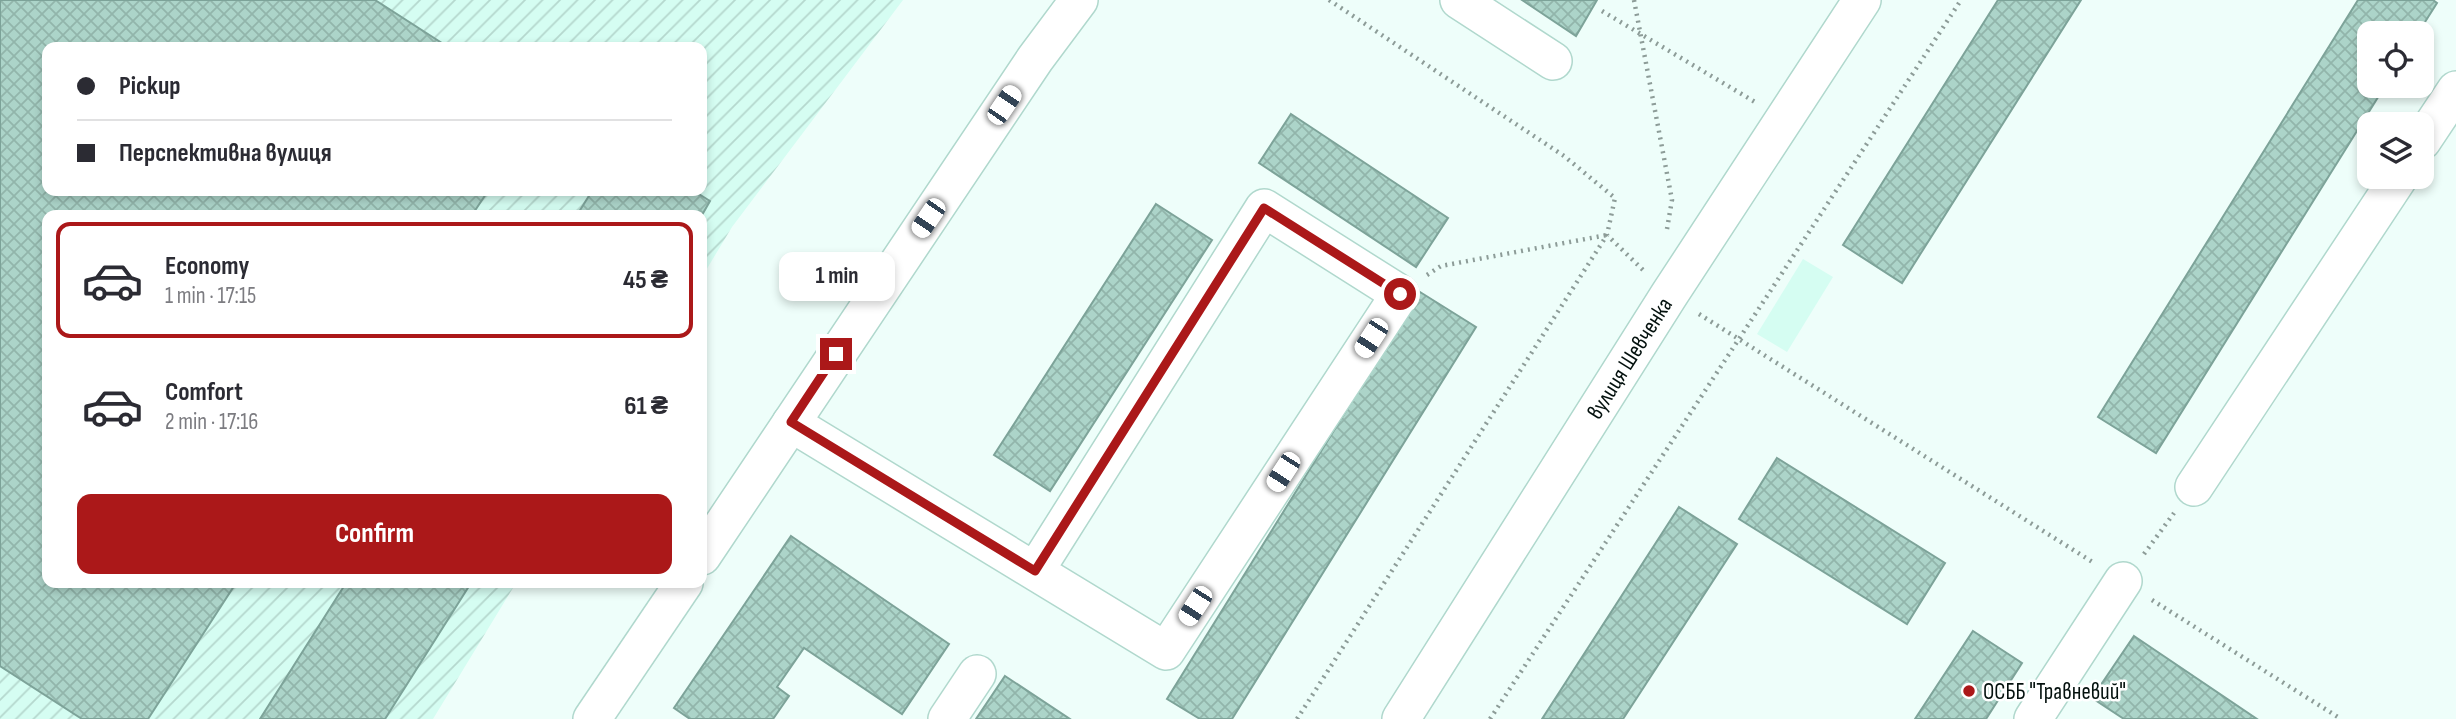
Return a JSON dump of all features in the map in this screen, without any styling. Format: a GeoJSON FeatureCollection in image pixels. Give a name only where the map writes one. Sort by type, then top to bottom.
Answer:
{"type":"FeatureCollection","features":[{"type":"Feature","properties":{"kind":"street"},"geometry":{"type":"LineString","coordinates":[[707,548],[1035,59],[1079,0]]}},
{"type":"Feature","properties":{"kind":"street"},"geometry":{"type":"LineString","coordinates":[[1459,0],[1553,61]]}},
{"type":"Feature","properties":{"kind":"street","name":"вулиця Шевченка"},"geometry":{"type":"LineString","coordinates":[[1401,719],[1669,295],[1862,0]]}},
{"type":"Feature","properties":{"kind":"street"},"geometry":{"type":"LineString","coordinates":[[2434,123],[2456,90]]}},
{"type":"Feature","properties":{"kind":"street"},"geometry":{"type":"LineString","coordinates":[[2194,487],[2391,189]]}},
{"type":"Feature","properties":{"kind":"street"},"geometry":{"type":"LineString","coordinates":[[791,422],[1166,651],[1400,294],[1264,208],[1035,571]]}},
{"type":"Feature","properties":{"kind":"street"},"geometry":{"type":"LineString","coordinates":[[2033,719],[2123,582]]}},
{"type":"Feature","properties":{"kind":"street"},"geometry":{"type":"LineString","coordinates":[[604,715],[681,588]]}},
{"type":"Feature","properties":{"kind":"street"},"geometry":{"type":"LineString","coordinates":[[947,719],[977,674]]}},
{"type":"Feature","properties":{"kind":"path"},"geometry":{"type":"LineString","coordinates":[[1297,719],[1607,235],[1615,198],[1564,156],[1329,0]]}},
{"type":"Feature","properties":{"kind":"path"},"geometry":{"type":"LineString","coordinates":[[1634,0],[1672,200],[1666,236]]}},
{"type":"Feature","properties":{"kind":"path"},"geometry":{"type":"LineString","coordinates":[[1490,719],[1961,0]]}},
{"type":"Feature","properties":{"kind":"path"},"geometry":{"type":"LineString","coordinates":[[1602,11],[1784,119]]}},
{"type":"Feature","properties":{"kind":"path"},"geometry":{"type":"LineString","coordinates":[[1400,294],[1441,266],[1607,235]]}},
{"type":"Feature","properties":{"kind":"path"},"geometry":{"type":"LineString","coordinates":[[1607,235],[1669,295],[2341,719]]}},
{"type":"Feature","properties":{"kind":"path"},"geometry":{"type":"LineString","coordinates":[[2123,582],[2194,487]]}},
{"type":"Feature","properties":{"kind":"shaded area"},"geometry":{"type":"Polygon","coordinates":[[[0,0],[903,0],[732,227],[707,269],[707,210],[42,210],[42,588],[513,588],[433,719],[0,719],[0,0]]]}},
{"type":"Feature","properties":{"kind":"shaded area"},"geometry":{"type":"Polygon","coordinates":[[[1803,259],[1833,277],[1787,352],[1757,334],[1803,259]]]}},
{"type":"Feature","properties":{"kind":"building"},"geometry":{"type":"Polygon","coordinates":[[[0,0],[375,0],[440,42],[42,42],[42,196],[485,196],[475,210],[42,210],[42,588],[233,588],[148,719],[82,719],[0,666],[0,0]]]}},
{"type":"Feature","properties":{"kind":"building"},"geometry":{"type":"Polygon","coordinates":[[[1522,0],[1597,0],[1576,36],[1522,0]]]}},
{"type":"Feature","properties":{"kind":"building"},"geometry":{"type":"Polygon","coordinates":[[[1998,0],[2081,0],[1902,283],[1843,245],[1998,0]]]}},
{"type":"Feature","properties":{"kind":"building"},"geometry":{"type":"Polygon","coordinates":[[[2358,0],[2433,0],[2437,3],[2426,21],[2357,21],[2357,98],[2378,98],[2369,112],[2357,112],[2357,131],[2156,453],[2098,417],[2358,0]]]}},
{"type":"Feature","properties":{"kind":"building"},"geometry":{"type":"Polygon","coordinates":[[[1291,114],[1448,218],[1416,267],[1259,163],[1291,114]]]}},
{"type":"Feature","properties":{"kind":"building"},"geometry":{"type":"Polygon","coordinates":[[[589,196],[702,196],[710,201],[705,210],[580,210],[589,196]]]}},
{"type":"Feature","properties":{"kind":"building"},"geometry":{"type":"Polygon","coordinates":[[[1156,204],[1212,240],[1050,491],[994,455],[1156,204]]]}},
{"type":"Feature","properties":{"kind":"building"},"geometry":{"type":"Polygon","coordinates":[[[1420,292],[1476,327],[1232,719],[1200,719],[1167,699],[1420,292]]]}},
{"type":"Feature","properties":{"kind":"building"},"geometry":{"type":"Polygon","coordinates":[[[1777,458],[1945,563],[1907,624],[1739,519],[1777,458]]]}},
{"type":"Feature","properties":{"kind":"building"},"geometry":{"type":"Polygon","coordinates":[[[1679,507],[1737,544],[1623,719],[1542,719],[1679,507]]]}},
{"type":"Feature","properties":{"kind":"building"},"geometry":{"type":"Polygon","coordinates":[[[791,536],[949,644],[902,714],[804,648],[777,687],[789,696],[773,719],[690,719],[674,708],[791,536]]]}},
{"type":"Feature","properties":{"kind":"building"},"geometry":{"type":"Polygon","coordinates":[[[343,588],[468,588],[385,719],[260,719],[343,588]]]}},
{"type":"Feature","properties":{"kind":"building","name":"ОСББ \"Травневий\""},"geometry":{"type":"Polygon","coordinates":[[[1973,631],[2022,663],[1986,719],[1915,719],[1973,631]]]}},
{"type":"Feature","properties":{"kind":"building"},"geometry":{"type":"Polygon","coordinates":[[[2134,636],[2257,719],[2124,719],[2092,698],[2134,636]]]}},
{"type":"Feature","properties":{"kind":"building"},"geometry":{"type":"Polygon","coordinates":[[[1005,676],[1070,719],[976,719],[1005,676]]]}},
{"type":"Feature","properties":{"kind":"place","name":"ОСББ \"Травневий\""},"geometry":{"type":"Point","coordinates":[1969,691]}},
{"type":"Feature","properties":{"kind":"route"},"geometry":{"type":"LineString","coordinates":[[836,354],[791,422],[1035,571],[1264,208],[1400,294]]}}]}
